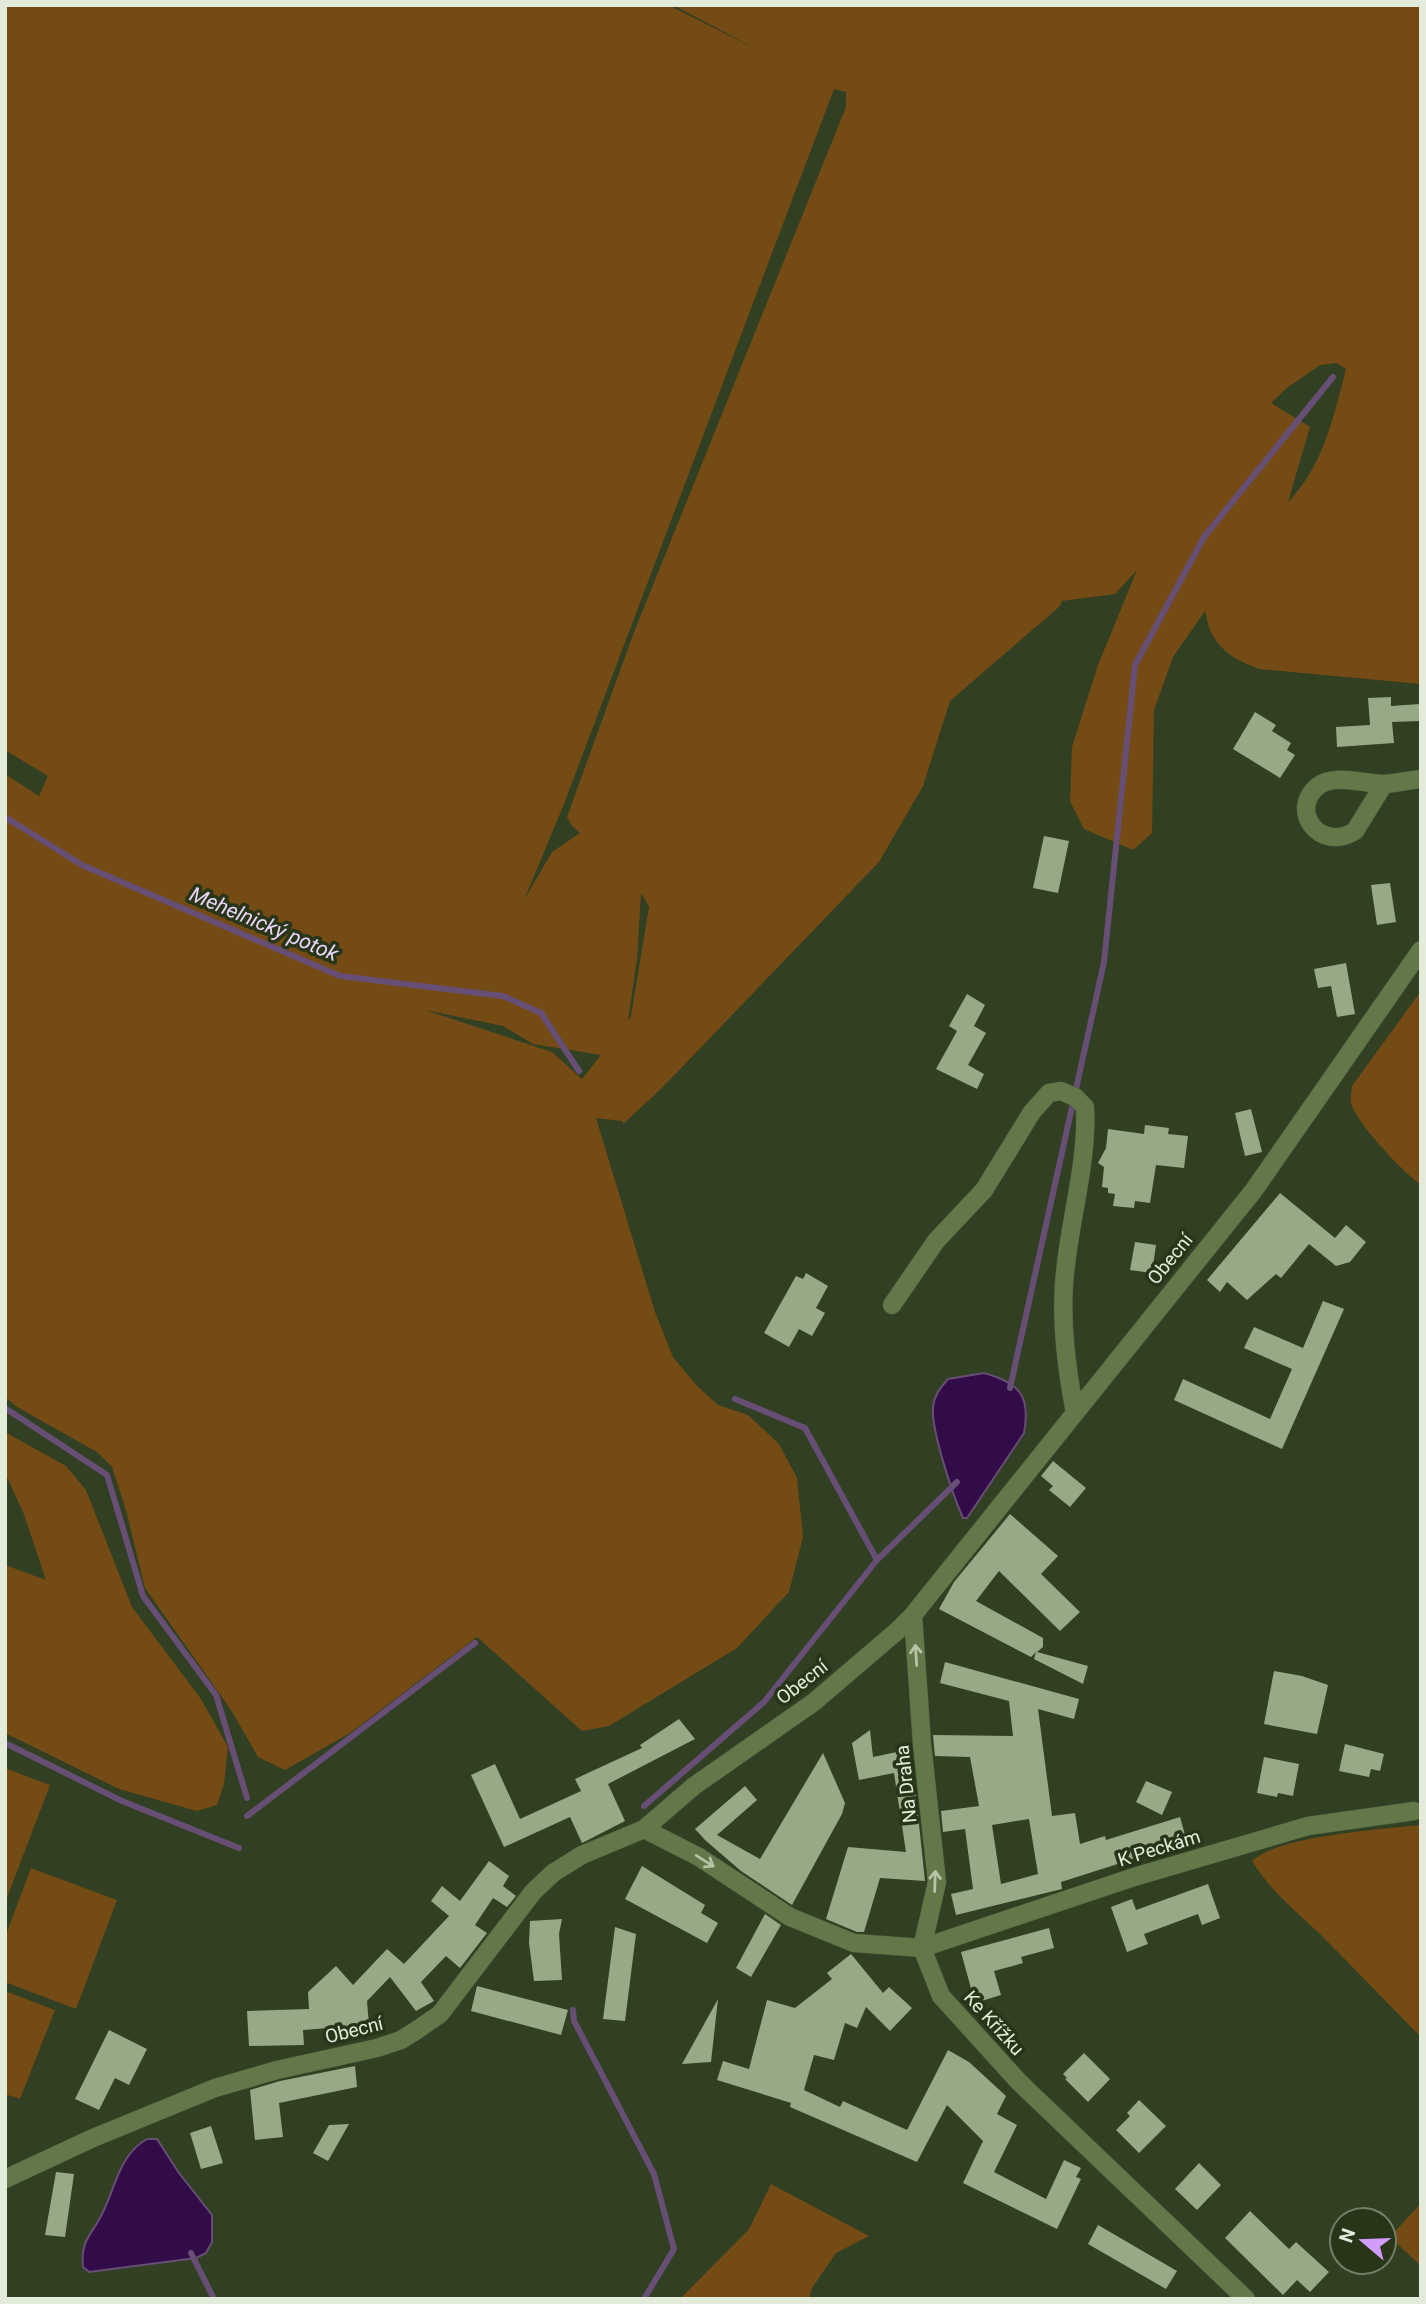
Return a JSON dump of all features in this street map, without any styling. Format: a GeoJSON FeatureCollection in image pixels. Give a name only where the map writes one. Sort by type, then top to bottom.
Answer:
{"type":"FeatureCollection","features":[{"type":"Feature","properties":{"kind":"street"},"geometry":{"type":"LineString","coordinates":[[1384,784],[1421,779]]}},
{"type":"Feature","properties":{"kind":"street","name":"Obecní"},"geometry":{"type":"LineString","coordinates":[[5,2179],[93,2138],[215,2088],[401,2040],[440,2014],[533,1892],[553,1873],[582,1855],[644,1829],[694,1786],[814,1702],[897,1631],[914,1615],[1254,1190],[1421,950]]}},
{"type":"Feature","properties":{"kind":"street"},"geometry":{"type":"LineString","coordinates":[[892,1305],[936,1241],[984,1190],[1032,1112],[1049,1093],[1061,1091],[1075,1097],[1085,1107],[1086,1133],[1064,1284],[1065,1353],[1075,1413]]}},
{"type":"Feature","properties":{"kind":"street","name":"Na Draha"},"geometry":{"type":"LineString","coordinates":[[914,1615],[922,1744],[937,1882],[922,1948]]}},
{"type":"Feature","properties":{"kind":"street","name":"K Peckám"},"geometry":{"type":"LineString","coordinates":[[922,1948],[1134,1877],[1308,1826],[1414,1811]]}},
{"type":"Feature","properties":{"kind":"street"},"geometry":{"type":"LineString","coordinates":[[644,1829],[699,1857],[790,1917],[854,1943],[922,1948]]}},
{"type":"Feature","properties":{"kind":"street","name":"Ke Křížku"},"geometry":{"type":"LineString","coordinates":[[922,1948],[941,1996],[1019,2082],[1246,2299]]}},
{"type":"Feature","properties":{"kind":"shaded area"},"geometry":{"type":"Polygon","coordinates":[[[5,5],[668,5],[760,51],[673,5],[1421,5],[1421,684],[1259,669],[1220,646],[1210,630],[1205,611],[1173,657],[1154,710],[1152,833],[1133,850],[1084,829],[1070,801],[1072,747],[1098,665],[1137,570],[1115,594],[1062,601],[1059,607],[950,701],[923,786],[879,862],[662,1088],[623,1124],[622,1121],[596,1118],[655,1312],[673,1357],[697,1386],[718,1405],[748,1415],[779,1444],[797,1478],[803,1537],[789,1592],[737,1648],[609,1726],[582,1731],[477,1637],[350,1733],[285,1770],[258,1757],[231,1710],[145,1588],[126,1510],[112,1467],[97,1452],[17,1407],[5,1397],[5,774],[39,796],[48,776],[5,750],[5,5]],[[834,89],[564,804],[524,900],[552,852],[580,833],[567,817],[634,632],[846,107],[846,92],[834,89]],[[1337,363],[1320,365],[1271,403],[1310,427],[1288,502],[1319,457],[1332,422],[1346,369],[1337,363]],[[641,893],[637,959],[628,1021],[649,907],[641,893]],[[425,1010],[552,1052],[582,1079],[601,1055],[533,1044],[503,1026],[425,1010]]]}},
{"type":"Feature","properties":{"kind":"shaded area"},"geometry":{"type":"Polygon","coordinates":[[[1421,991],[1421,1185],[1371,1135],[1355,1112],[1351,1099],[1352,1086],[1421,991]]]}},
{"type":"Feature","properties":{"kind":"shaded area"},"geometry":{"type":"Polygon","coordinates":[[[984,1373],[1006,1381],[1020,1392],[1026,1409],[1026,1420],[1024,1433],[967,1518],[963,1518],[939,1446],[933,1407],[938,1392],[948,1379],[984,1373]]]}},
{"type":"Feature","properties":{"kind":"shaded area"},"geometry":{"type":"Polygon","coordinates":[[[5,1432],[66,1466],[86,1490],[132,1607],[201,1699],[228,1747],[224,1784],[217,1805],[197,1811],[119,1789],[5,1733],[5,1565],[46,1580],[23,1512],[5,1473],[5,1432]]]}},
{"type":"Feature","properties":{"kind":"shaded area"},"geometry":{"type":"Polygon","coordinates":[[[5,1768],[50,1785],[5,1903],[5,1768]]]}},
{"type":"Feature","properties":{"kind":"shaded area"},"geometry":{"type":"Polygon","coordinates":[[[1421,1825],[1421,2037],[1282,1899],[1252,1861],[1265,1852],[1307,1840],[1421,1825]]]}},
{"type":"Feature","properties":{"kind":"shaded area"},"geometry":{"type":"Polygon","coordinates":[[[31,1868],[117,1900],[76,2009],[5,1982],[5,1937],[31,1868]]]}},
{"type":"Feature","properties":{"kind":"shaded area"},"geometry":{"type":"Polygon","coordinates":[[[5,1991],[55,2010],[20,2099],[5,2094],[5,1991]]]}},
{"type":"Feature","properties":{"kind":"shaded area"},"geometry":{"type":"Polygon","coordinates":[[[147,2139],[157,2139],[179,2173],[212,2215],[212,2242],[206,2253],[196,2258],[89,2272],[83,2267],[85,2243],[103,2212],[124,2162],[147,2139]]]}},
{"type":"Feature","properties":{"kind":"shaded area"},"geometry":{"type":"Polygon","coordinates":[[[771,2184],[869,2236],[836,2253],[812,2288],[809,2299],[680,2299],[749,2229],[771,2184]]]}},
{"type":"Feature","properties":{"kind":"shaded area"},"geometry":{"type":"Polygon","coordinates":[[[1421,2203],[1421,2266],[1398,2244],[1398,2228],[1421,2203]]]}},
{"type":"Feature","properties":{"kind":"building"},"geometry":{"type":"Polygon","coordinates":[[[1391,697],[1391,706],[1420,704],[1421,721],[1392,722],[1394,743],[1337,747],[1336,727],[1370,725],[1368,698],[1391,697]]]}},
{"type":"Feature","properties":{"kind":"building"},"geometry":{"type":"Polygon","coordinates":[[[1255,712],[1276,725],[1272,731],[1291,743],[1287,750],[1295,755],[1280,778],[1233,749],[1255,712]]]}},
{"type":"Feature","properties":{"kind":"building"},"geometry":{"type":"Polygon","coordinates":[[[1044,836],[1069,841],[1058,893],[1033,888],[1044,836]]]}},
{"type":"Feature","properties":{"kind":"building"},"geometry":{"type":"Polygon","coordinates":[[[1390,883],[1396,922],[1377,925],[1371,885],[1390,883]]]}},
{"type":"Feature","properties":{"kind":"building"},"geometry":{"type":"Polygon","coordinates":[[[1346,963],[1355,1014],[1337,1017],[1331,986],[1318,988],[1314,969],[1346,963]]]}},
{"type":"Feature","properties":{"kind":"building"},"geometry":{"type":"Polygon","coordinates":[[[967,994],[985,1005],[974,1026],[986,1033],[968,1065],[984,1074],[977,1089],[936,1069],[957,1031],[949,1026],[967,994]]]}},
{"type":"Feature","properties":{"kind":"building"},"geometry":{"type":"Polygon","coordinates":[[[1251,1109],[1262,1152],[1245,1156],[1235,1113],[1251,1109]]]}},
{"type":"Feature","properties":{"kind":"building"},"geometry":{"type":"Polygon","coordinates":[[[1145,1125],[1169,1128],[1168,1134],[1188,1136],[1184,1168],[1156,1165],[1150,1203],[1135,1201],[1134,1208],[1113,1206],[1115,1194],[1108,1193],[1108,1188],[1102,1187],[1104,1167],[1098,1163],[1106,1148],[1108,1129],[1144,1134],[1145,1125]]]}},
{"type":"Feature","properties":{"kind":"building"},"geometry":{"type":"Polygon","coordinates":[[[1280,1193],[1335,1238],[1346,1225],[1366,1242],[1350,1262],[1336,1266],[1309,1244],[1281,1278],[1276,1274],[1247,1300],[1227,1282],[1220,1292],[1207,1280],[1280,1193]]]}},
{"type":"Feature","properties":{"kind":"building"},"geometry":{"type":"Polygon","coordinates":[[[1135,1242],[1156,1245],[1152,1273],[1130,1270],[1135,1242]]]}},
{"type":"Feature","properties":{"kind":"building"},"geometry":{"type":"Polygon","coordinates":[[[806,1273],[828,1286],[816,1308],[825,1313],[812,1336],[799,1329],[789,1347],[764,1333],[796,1276],[803,1279],[806,1273]]]}},
{"type":"Feature","properties":{"kind":"building"},"geometry":{"type":"Polygon","coordinates":[[[1323,1301],[1344,1309],[1282,1449],[1174,1400],[1183,1379],[1270,1419],[1292,1369],[1244,1348],[1254,1327],[1303,1348],[1323,1301]]]}},
{"type":"Feature","properties":{"kind":"building"},"geometry":{"type":"Polygon","coordinates":[[[1053,1461],[1086,1488],[1070,1507],[1049,1490],[1053,1486],[1041,1476],[1053,1461]]]}},
{"type":"Feature","properties":{"kind":"building"},"geometry":{"type":"Polygon","coordinates":[[[1010,1514],[1058,1556],[1041,1574],[1080,1612],[1060,1631],[999,1571],[976,1601],[1043,1638],[1043,1647],[1037,1652],[1088,1666],[1083,1684],[1034,1659],[1036,1652],[1031,1657],[939,1609],[954,1582],[1010,1514]]]}},
{"type":"Feature","properties":{"kind":"building"},"geometry":{"type":"Polygon","coordinates":[[[945,1662],[1079,1699],[1074,1719],[1038,1709],[1052,1816],[1075,1813],[1080,1844],[1105,1836],[1106,1840],[1180,1817],[1187,1842],[1061,1882],[1062,1889],[956,1915],[951,1894],[973,1889],[965,1829],[943,1832],[941,1811],[979,1806],[970,1757],[935,1756],[933,1735],[1013,1736],[1009,1701],[940,1683],[945,1662]],[[1029,1819],[992,1825],[1001,1884],[1038,1874],[1029,1819]]]}},
{"type":"Feature","properties":{"kind":"building"},"geometry":{"type":"Polygon","coordinates":[[[1274,1671],[1302,1676],[1328,1685],[1317,1734],[1264,1724],[1274,1671]]]}},
{"type":"Feature","properties":{"kind":"building"},"geometry":{"type":"Polygon","coordinates":[[[679,1719],[695,1739],[608,1784],[625,1821],[582,1843],[570,1817],[504,1847],[471,1775],[495,1764],[520,1819],[581,1791],[575,1779],[642,1748],[640,1745],[679,1719]]]}},
{"type":"Feature","properties":{"kind":"building"},"geometry":{"type":"Polygon","coordinates":[[[870,1730],[873,1757],[911,1749],[925,1881],[880,1878],[864,1932],[857,1932],[826,1919],[848,1847],[906,1852],[894,1773],[859,1780],[852,1743],[870,1730]]]}},
{"type":"Feature","properties":{"kind":"building"},"geometry":{"type":"Polygon","coordinates":[[[1345,1744],[1384,1754],[1380,1771],[1371,1769],[1369,1777],[1339,1771],[1345,1744]]]}},
{"type":"Feature","properties":{"kind":"building"},"geometry":{"type":"Polygon","coordinates":[[[823,1753],[845,1803],[842,1814],[792,1905],[741,1871],[695,1829],[745,1786],[757,1800],[717,1835],[760,1859],[823,1753]]]}},
{"type":"Feature","properties":{"kind":"building"},"geometry":{"type":"Polygon","coordinates":[[[1264,1757],[1299,1764],[1293,1796],[1278,1793],[1277,1797],[1257,1793],[1264,1757]]]}},
{"type":"Feature","properties":{"kind":"building"},"geometry":{"type":"Polygon","coordinates":[[[1146,1781],[1172,1792],[1162,1815],[1136,1802],[1146,1781]]]}},
{"type":"Feature","properties":{"kind":"building"},"geometry":{"type":"Polygon","coordinates":[[[489,1861],[509,1876],[503,1886],[516,1896],[507,1907],[493,1898],[475,1925],[487,1933],[460,1968],[446,1956],[421,1982],[434,2001],[416,2011],[390,1977],[367,2001],[369,2025],[303,2030],[304,2045],[249,2046],[247,2011],[309,2009],[308,1992],[336,1966],[353,1985],[387,1949],[404,1964],[449,1916],[431,1901],[442,1886],[460,1901],[489,1861]]]}},
{"type":"Feature","properties":{"kind":"building"},"geometry":{"type":"Polygon","coordinates":[[[642,1866],[705,1905],[701,1913],[718,1923],[707,1943],[625,1899],[642,1866]]]}},
{"type":"Feature","properties":{"kind":"building"},"geometry":{"type":"Polygon","coordinates":[[[1208,1884],[1220,1918],[1202,1925],[1198,1914],[1144,1934],[1148,1944],[1127,1952],[1111,1907],[1132,1899],[1136,1910],[1208,1884]]]}},
{"type":"Feature","properties":{"kind":"building"},"geometry":{"type":"Polygon","coordinates":[[[765,1914],[781,1925],[751,1977],[736,1968],[765,1914]]]}},
{"type":"Feature","properties":{"kind":"building"},"geometry":{"type":"Polygon","coordinates":[[[562,1919],[559,1934],[562,1980],[534,1981],[529,1943],[530,1921],[562,1919]]]}},
{"type":"Feature","properties":{"kind":"building"},"geometry":{"type":"Polygon","coordinates":[[[615,1927],[636,1934],[625,2021],[603,2019],[615,1927]]]}},
{"type":"Feature","properties":{"kind":"building"},"geometry":{"type":"Polygon","coordinates":[[[1049,1928],[1054,1948],[1021,1957],[1023,1963],[994,1971],[1001,1995],[975,2003],[961,1952],[1049,1928]]]}},
{"type":"Feature","properties":{"kind":"building"},"geometry":{"type":"Polygon","coordinates":[[[851,1954],[883,1993],[889,1987],[912,2008],[890,2031],[866,2007],[857,2028],[845,2023],[834,2060],[814,2055],[804,2090],[840,2107],[843,2101],[907,2130],[948,2050],[969,2062],[1006,2096],[997,2114],[1017,2125],[994,2172],[1046,2199],[1064,2160],[1081,2168],[1076,2177],[1081,2179],[1057,2229],[963,2183],[983,2141],[947,2105],[917,2162],[790,2107],[791,2103],[717,2080],[723,2061],[749,2069],[767,2000],[795,2008],[832,1979],[827,1973],[851,1954]]]}},
{"type":"Feature","properties":{"kind":"building"},"geometry":{"type":"Polygon","coordinates":[[[477,1986],[568,2010],[561,2035],[471,2011],[477,1986]]]}},
{"type":"Feature","properties":{"kind":"building"},"geometry":{"type":"Polygon","coordinates":[[[718,1999],[711,2062],[682,2064],[718,1999]]]}},
{"type":"Feature","properties":{"kind":"building"},"geometry":{"type":"Polygon","coordinates":[[[109,2030],[147,2049],[129,2085],[115,2078],[99,2110],[75,2099],[109,2030]]]}},
{"type":"Feature","properties":{"kind":"building"},"geometry":{"type":"Polygon","coordinates":[[[1084,2053],[1110,2079],[1088,2102],[1063,2074],[1084,2053]]]}},
{"type":"Feature","properties":{"kind":"building"},"geometry":{"type":"Polygon","coordinates":[[[355,2066],[357,2087],[279,2103],[283,2137],[255,2140],[250,2090],[355,2066]]]}},
{"type":"Feature","properties":{"kind":"building"},"geometry":{"type":"Polygon","coordinates":[[[1139,2100],[1166,2126],[1139,2153],[1116,2130],[1130,2116],[1127,2113],[1139,2100]]]}},
{"type":"Feature","properties":{"kind":"building"},"geometry":{"type":"Polygon","coordinates":[[[349,2124],[328,2161],[313,2153],[329,2125],[349,2124]]]}},
{"type":"Feature","properties":{"kind":"building"},"geometry":{"type":"Polygon","coordinates":[[[211,2126],[223,2163],[201,2169],[190,2133],[211,2126]]]}},
{"type":"Feature","properties":{"kind":"building"},"geometry":{"type":"Polygon","coordinates":[[[1199,2163],[1221,2185],[1197,2210],[1175,2189],[1199,2163]]]}},
{"type":"Feature","properties":{"kind":"building"},"geometry":{"type":"Polygon","coordinates":[[[56,2172],[74,2174],[65,2237],[45,2235],[56,2172]]]}},
{"type":"Feature","properties":{"kind":"building"},"geometry":{"type":"Polygon","coordinates":[[[1250,2211],[1289,2249],[1296,2242],[1328,2273],[1310,2292],[1297,2280],[1283,2295],[1225,2238],[1250,2211]]]}},
{"type":"Feature","properties":{"kind":"building"},"geometry":{"type":"Polygon","coordinates":[[[1098,2225],[1177,2271],[1166,2289],[1088,2244],[1098,2225]]]}},
{"type":"Feature","properties":{"kind":"waterway"},"geometry":{"type":"LineString","coordinates":[[1010,1388],[1104,962],[1135,665],[1204,537],[1333,377]]}},
{"type":"Feature","properties":{"kind":"waterway","name":"Mehelnický potok"},"geometry":{"type":"LineString","coordinates":[[5,817],[82,865],[340,976],[503,996],[541,1013],[579,1071]]}},
{"type":"Feature","properties":{"kind":"waterway"},"geometry":{"type":"LineString","coordinates":[[644,1806],[764,1702],[877,1560],[805,1428],[735,1399]]}},
{"type":"Feature","properties":{"kind":"waterway"},"geometry":{"type":"LineString","coordinates":[[5,1408],[107,1475],[143,1596],[216,1695],[247,1798]]}},
{"type":"Feature","properties":{"kind":"waterway"},"geometry":{"type":"LineString","coordinates":[[877,1560],[957,1482]]}},
{"type":"Feature","properties":{"kind":"waterway"},"geometry":{"type":"LineString","coordinates":[[247,1816],[475,1643]]}},
{"type":"Feature","properties":{"kind":"waterway"},"geometry":{"type":"LineString","coordinates":[[5,1743],[122,1801],[239,1848]]}},
{"type":"Feature","properties":{"kind":"waterway"},"geometry":{"type":"LineString","coordinates":[[573,2010],[574,2021],[654,2174],[674,2249],[644,2299]]}},
{"type":"Feature","properties":{"kind":"waterway","name":"Mehelnický potok"},"geometry":{"type":"LineString","coordinates":[[191,2253],[214,2299]]}}]}
